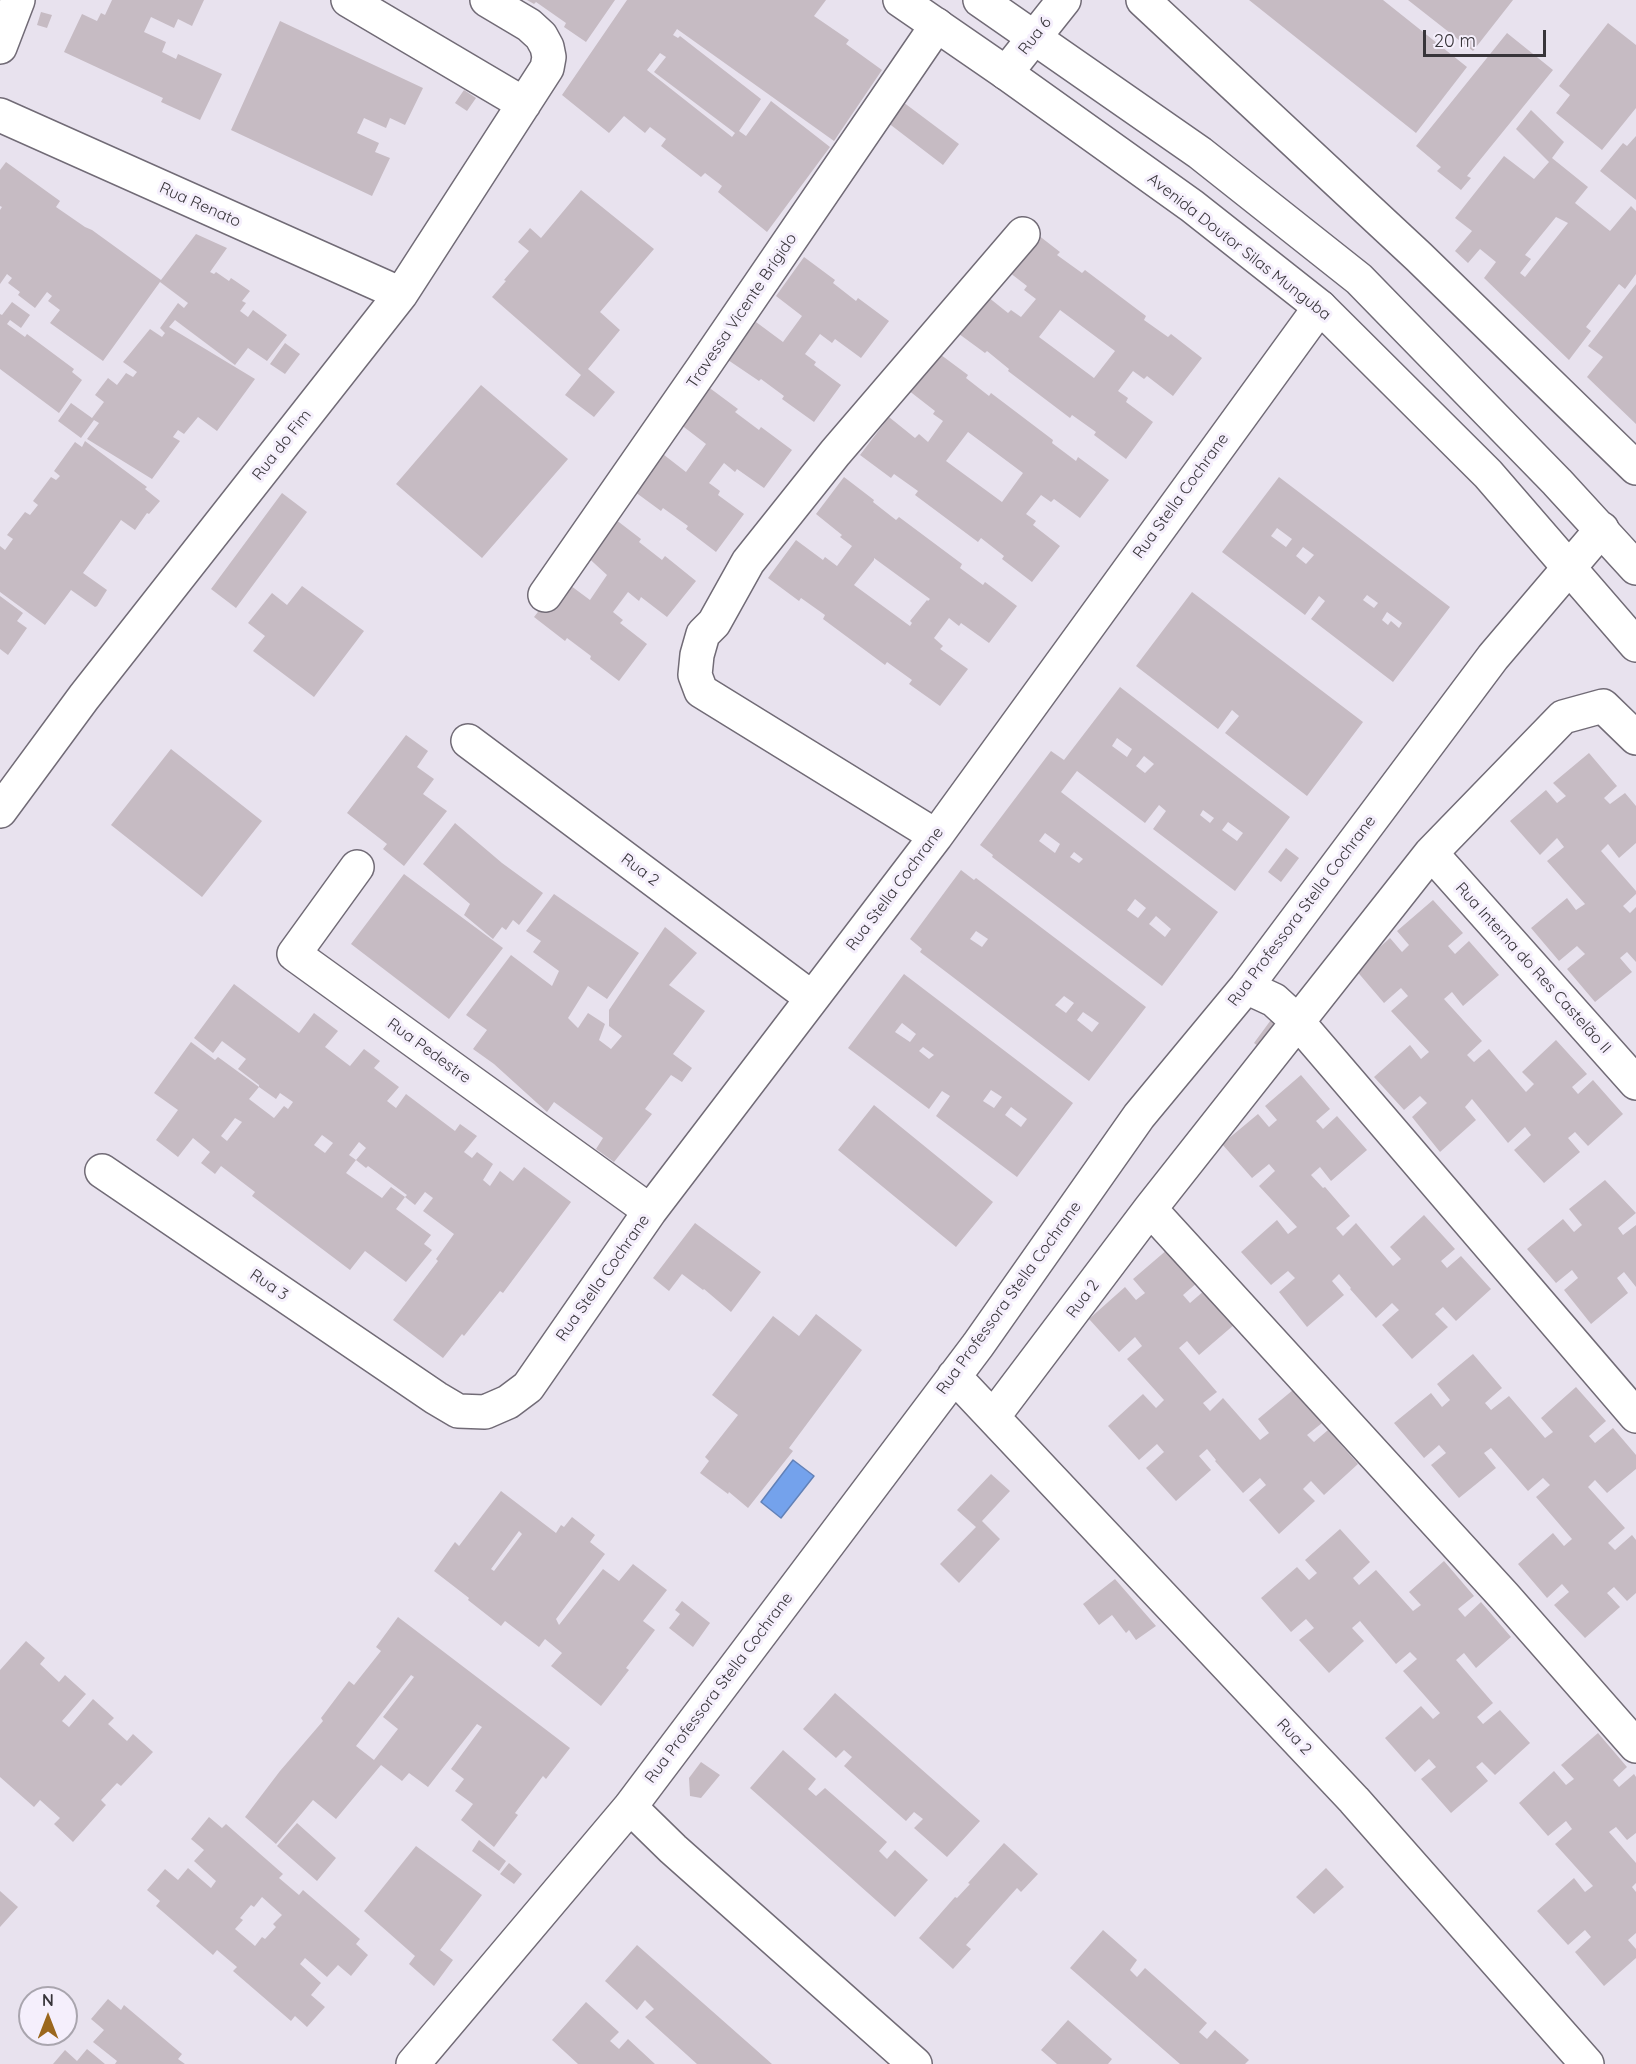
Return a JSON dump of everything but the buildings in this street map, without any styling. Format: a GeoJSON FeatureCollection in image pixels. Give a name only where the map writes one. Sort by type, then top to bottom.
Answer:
{"type":"FeatureCollection","features":[{"type":"Feature","properties":{"kind":"street"},"geometry":{"type":"LineString","coordinates":[[0,47],[18,0]]}},
{"type":"Feature","properties":{"kind":"street"},"geometry":{"type":"LineString","coordinates":[[348,0],[524,104]]}},
{"type":"Feature","properties":{"kind":"street","name":"Rua do Fim"},"geometry":{"type":"LineString","coordinates":[[0,811],[84,697],[401,294],[547,68],[549,57],[547,46],[541,36],[529,25],[487,0]]}},
{"type":"Feature","properties":{"kind":"street","name":"Avenida Doutor Silas Munguba"},"geometry":{"type":"LineString","coordinates":[[900,0],[1192,206],[1320,307],[1488,474],[1636,645]]}},
{"type":"Feature","properties":{"kind":"street"},"geometry":{"type":"LineString","coordinates":[[980,0],[1200,153],[1359,279],[1602,529],[1636,568]]}},
{"type":"Feature","properties":{"kind":"street","name":"Rua 6"},"geometry":{"type":"LineString","coordinates":[[1006,73],[1064,0]]}},
{"type":"Feature","properties":{"kind":"street"},"geometry":{"type":"LineString","coordinates":[[1143,0],[1419,257],[1636,468]]}},
{"type":"Feature","properties":{"kind":"street","name":"Travessa Vicente Brígido"},"geometry":{"type":"LineString","coordinates":[[545,595],[937,25]]}},
{"type":"Feature","properties":{"kind":"street","name":"Rua Renato"},"geometry":{"type":"LineString","coordinates":[[0,115],[401,294]]}},
{"type":"Feature","properties":{"kind":"street"},"geometry":{"type":"LineString","coordinates":[[936,836],[701,691],[695,675],[697,655],[703,634],[714,623],[748,562],[836,453],[1023,234]]}},
{"type":"Feature","properties":{"kind":"street","name":"Rua Stella Cochrane"},"geometry":{"type":"LineString","coordinates":[[436,1398],[458,1411],[485,1412],[508,1402],[528,1387],[650,1211],[936,836],[1320,307]]}},
{"type":"Feature","properties":{"kind":"street","name":"Rua Professora Stella Cochrane"},"geometry":{"type":"LineString","coordinates":[[413,2064],[630,1807],[954,1376],[1139,1116],[1246,987],[1493,657],[1602,529]]}},
{"type":"Feature","properties":{"kind":"street"},"geometry":{"type":"LineString","coordinates":[[1636,738],[1603,705],[1563,717],[1431,853],[1150,1209],[1504,1596],[1636,1746]]}},
{"type":"Feature","properties":{"kind":"street","name":"Rua 2"},"geometry":{"type":"LineString","coordinates":[[468,741],[812,998]]}},
{"type":"Feature","properties":{"kind":"street","name":"Rua Interna do Res Castelão II"},"geometry":{"type":"LineString","coordinates":[[1431,853],[1636,1083]]}},
{"type":"Feature","properties":{"kind":"street","name":"Rua Pedestre"},"geometry":{"type":"LineString","coordinates":[[357,867],[294,954],[650,1211]]}},
{"type":"Feature","properties":{"kind":"street"},"geometry":{"type":"LineString","coordinates":[[1246,987],[1274,1000],[1296,1022],[1636,1416]]}},
{"type":"Feature","properties":{"kind":"street","name":"Rua 3"},"geometry":{"type":"LineString","coordinates":[[102,1171],[436,1398]]}},
{"type":"Feature","properties":{"kind":"street","name":"Rua 2"},"geometry":{"type":"LineString","coordinates":[[993,1417],[1150,1209]]}},
{"type":"Feature","properties":{"kind":"street","name":"Rua 2"},"geometry":{"type":"LineString","coordinates":[[954,1376],[1354,1800],[1587,2064]]}},
{"type":"Feature","properties":{"kind":"street"},"geometry":{"type":"LineString","coordinates":[[630,1807],[673,1849],[915,2064]]}},
{"type":"Feature","properties":{"kind":"water"},"geometry":{"type":"Polygon","coordinates":[[[793,1460],[814,1476],[781,1518],[761,1502],[793,1460]]]}}]}
